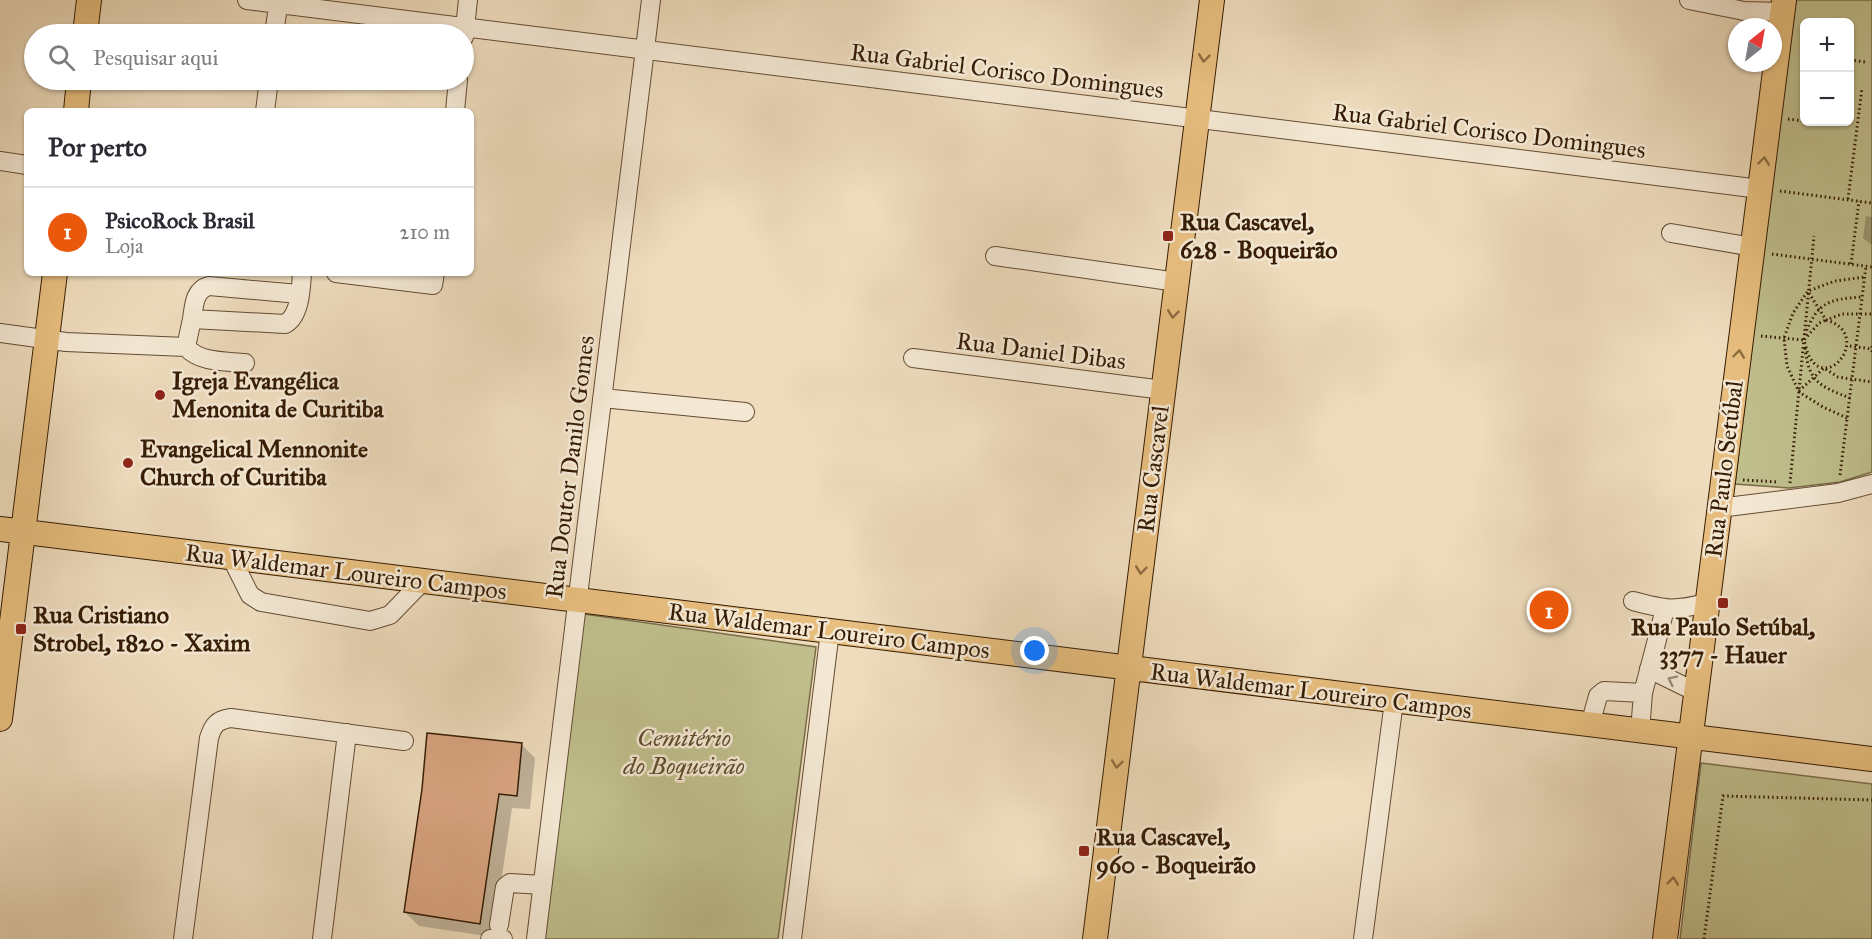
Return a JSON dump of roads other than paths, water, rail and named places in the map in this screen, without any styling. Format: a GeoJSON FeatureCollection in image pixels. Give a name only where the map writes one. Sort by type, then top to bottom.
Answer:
{"type":"FeatureCollection","features":[{"type":"Feature","properties":{"kind":"main road"},"geometry":{"type":"LineString","coordinates":[[86,24],[89,0]]}},
{"type":"Feature","properties":{"kind":"main road","name":"Rua Cascavel"},"geometry":{"type":"LineString","coordinates":[[1095,939],[1212,0]]}},
{"type":"Feature","properties":{"kind":"main road","name":"Rua Paulo Setúbal"},"geometry":{"type":"LineString","coordinates":[[1665,939],[1719,508],[1769,190],[1783,6]]}},
{"type":"Feature","properties":{"kind":"main road"},"geometry":{"type":"LineString","coordinates":[[76,108],[79,90]]}},
{"type":"Feature","properties":{"kind":"main road"},"geometry":{"type":"LineString","coordinates":[[0,719],[12,530],[47,340],[56,276]]}},
{"type":"Feature","properties":{"kind":"main road","name":"Rua Waldemar Loureiro Campos"},"geometry":{"type":"LineString","coordinates":[[12,530],[1872,759]]}},
{"type":"Feature","properties":{"kind":"street","name":"Rua Gabriel Corisco Domingues"},"geometry":{"type":"LineString","coordinates":[[247,0],[278,2],[414,24]]}},
{"type":"Feature","properties":{"kind":"street"},"geometry":{"type":"LineString","coordinates":[[465,24],[468,0]]}},
{"type":"Feature","properties":{"kind":"street","name":"Rua Doutor Danilo Gomes"},"geometry":{"type":"LineString","coordinates":[[537,939],[651,0]]}},
{"type":"Feature","properties":{"kind":"street"},"geometry":{"type":"LineString","coordinates":[[1689,0],[1744,11],[1783,6]]}},
{"type":"Feature","properties":{"kind":"street"},"geometry":{"type":"LineString","coordinates":[[275,24],[278,2]]}},
{"type":"Feature","properties":{"kind":"street","name":"Rua Gabriel Corisco Domingues"},"geometry":{"type":"LineString","coordinates":[[474,33],[645,50],[1769,190]]}},
{"type":"Feature","properties":{"kind":"street"},"geometry":{"type":"LineString","coordinates":[[265,108],[268,90]]}},
{"type":"Feature","properties":{"kind":"street"},"geometry":{"type":"LineString","coordinates":[[454,108],[457,90]]}},
{"type":"Feature","properties":{"kind":"street"},"geometry":{"type":"LineString","coordinates":[[0,162],[24,165]]}},
{"type":"Feature","properties":{"kind":"street"},"geometry":{"type":"LineString","coordinates":[[1671,233],[1761,250]]}},
{"type":"Feature","properties":{"kind":"street"},"geometry":{"type":"LineString","coordinates":[[995,256],[1177,282]]}},
{"type":"Feature","properties":{"kind":"street"},"geometry":{"type":"LineString","coordinates":[[192,319],[285,324],[295,314],[302,276]]}},
{"type":"Feature","properties":{"kind":"street"},"geometry":{"type":"LineString","coordinates":[[385,276],[434,279]]}},
{"type":"Feature","properties":{"kind":"street"},"geometry":{"type":"LineString","coordinates":[[186,347],[196,295],[202,288],[209,286],[299,294]]}},
{"type":"Feature","properties":{"kind":"street"},"geometry":{"type":"LineString","coordinates":[[0,333],[47,340],[186,347],[192,354],[201,358],[245,363]]}},
{"type":"Feature","properties":{"kind":"street","name":"Rua Daniel Dibas"},"geometry":{"type":"LineString","coordinates":[[913,358],[1163,390]]}},
{"type":"Feature","properties":{"kind":"street"},"geometry":{"type":"LineString","coordinates":[[602,398],[745,412]]}},
{"type":"Feature","properties":{"kind":"street"},"geometry":{"type":"LineString","coordinates":[[1719,508],[1789,491],[1838,493],[1872,484]]}},
{"type":"Feature","properties":{"kind":"street"},"geometry":{"type":"LineString","coordinates":[[231,558],[250,595],[261,602],[370,621],[390,615],[423,581]]}},
{"type":"Feature","properties":{"kind":"street"},"geometry":{"type":"LineString","coordinates":[[1633,601],[1665,609],[1681,609],[1707,603]]}},
{"type":"Feature","properties":{"kind":"street"},"geometry":{"type":"LineString","coordinates":[[1640,731],[1643,693],[1665,609]]}},
{"type":"Feature","properties":{"kind":"street"},"geometry":{"type":"LineString","coordinates":[[792,939],[830,631]]}},
{"type":"Feature","properties":{"kind":"street"},"geometry":{"type":"LineString","coordinates":[[1649,669],[1696,692]]}},
{"type":"Feature","properties":{"kind":"street"},"geometry":{"type":"LineString","coordinates":[[1590,725],[1598,696],[1604,691],[1643,693]]}},
{"type":"Feature","properties":{"kind":"street"},"geometry":{"type":"LineString","coordinates":[[1363,939],[1394,701]]}},
{"type":"Feature","properties":{"kind":"street"},"geometry":{"type":"LineString","coordinates":[[183,939],[209,738],[212,728],[220,720],[231,718],[404,741]]}},
{"type":"Feature","properties":{"kind":"street"},"geometry":{"type":"LineString","coordinates":[[322,939],[347,734]]}},
{"type":"Feature","properties":{"kind":"street"},"geometry":{"type":"LineString","coordinates":[[497,934],[505,887],[515,882],[542,885]]}},
{"type":"Feature","properties":{"kind":"street"},"geometry":{"type":"LineString","coordinates":[[177,939],[185,920]]}},
{"type":"Feature","properties":{"kind":"place","name":"Rua Cascavel, 628 - Boqueirão"},"geometry":{"type":"Point","coordinates":[1168,236]}},
{"type":"Feature","properties":{"kind":"place","name":"Igreja Evangélica Menonita de Curitiba"},"geometry":{"type":"Point","coordinates":[160,395]}},
{"type":"Feature","properties":{"kind":"place","name":"Evangelical Mennonite Church of Curitiba"},"geometry":{"type":"Point","coordinates":[128,463]}},
{"type":"Feature","properties":{"kind":"place","name":"Rua Paulo Setúbal, 3377 - Hauer"},"geometry":{"type":"Point","coordinates":[1723,603]}},
{"type":"Feature","properties":{"kind":"place","name":"PsicoRock Brasil"},"geometry":{"type":"Point","coordinates":[1549,610]}},
{"type":"Feature","properties":{"kind":"place","name":"Rua Cristiano Strobel, 1820 - Xaxim"},"geometry":{"type":"Point","coordinates":[21,629]}},
{"type":"Feature","properties":{"kind":"place","name":"Rua Cascavel, 960 - Boqueirão"},"geometry":{"type":"Point","coordinates":[1084,851]}},
{"type":"Feature","properties":{"kind":"park label","name":"Cemitério do Boqueirão"},"geometry":{"type":"Point","coordinates":[684,752]}}]}
